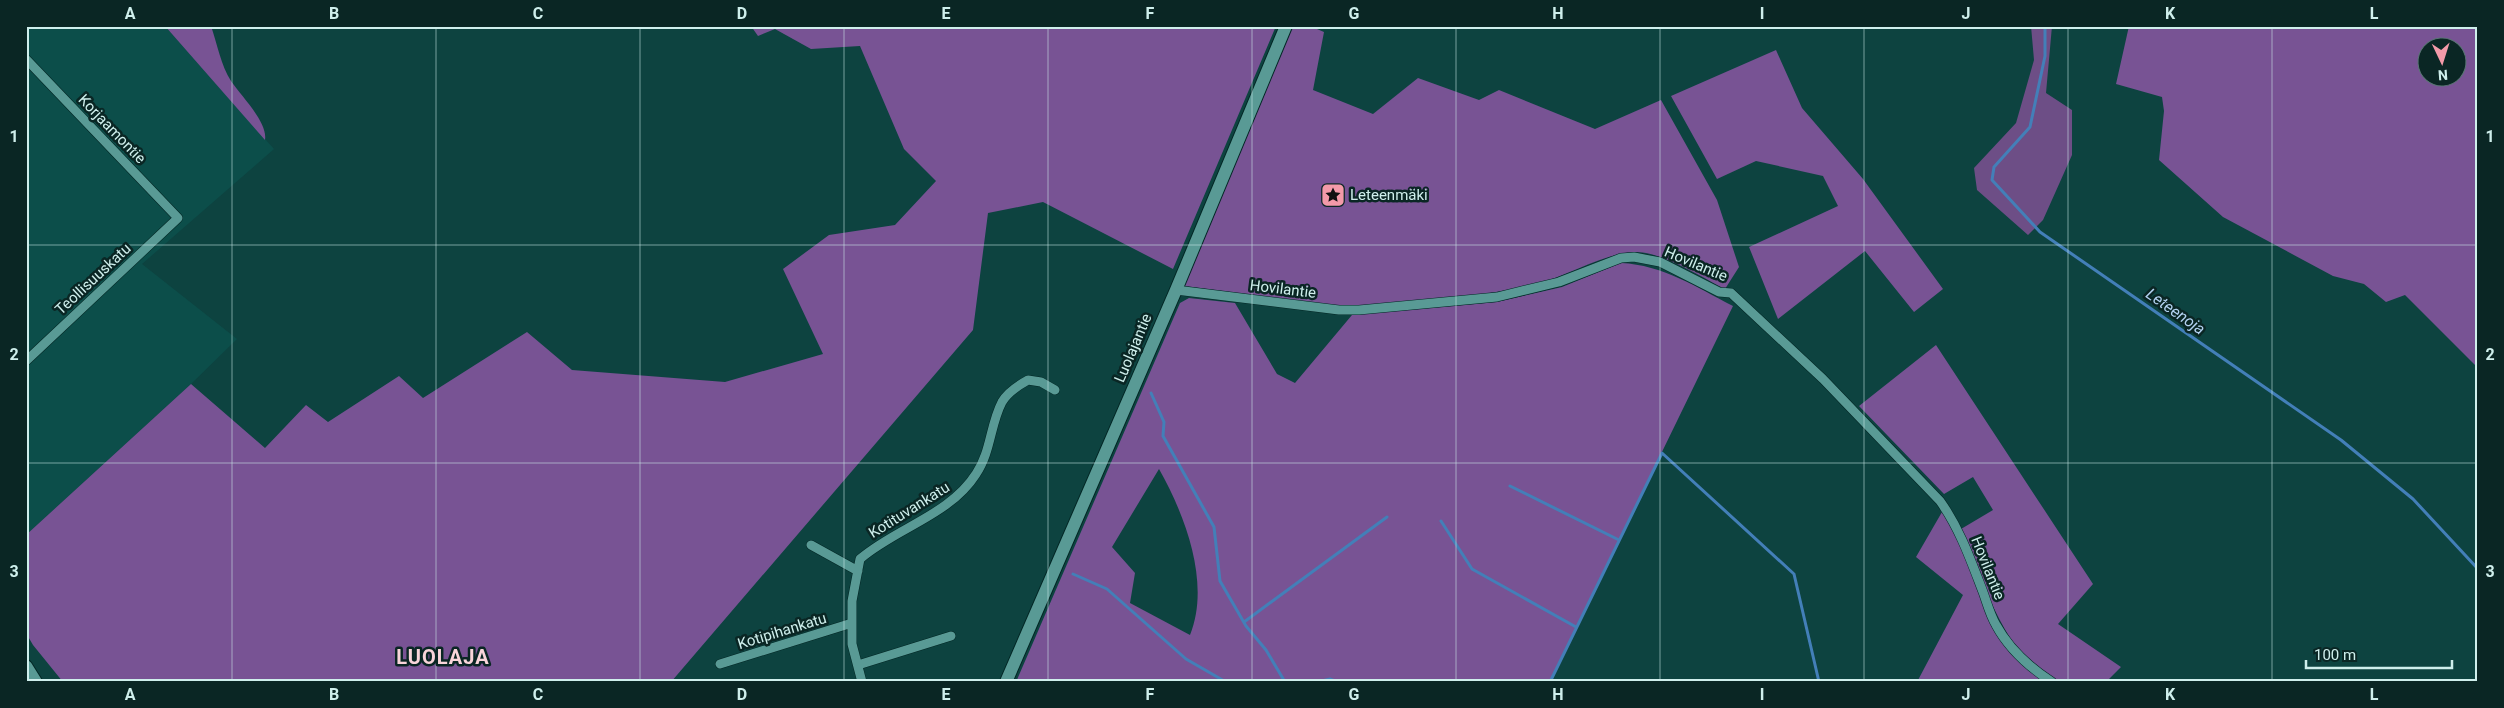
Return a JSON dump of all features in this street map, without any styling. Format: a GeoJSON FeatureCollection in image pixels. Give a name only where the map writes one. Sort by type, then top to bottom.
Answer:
{"type":"FeatureCollection","features":[{"type":"Feature","properties":{"kind":"main road","name":"Luolajantie"},"geometry":{"type":"LineString","coordinates":[[1006,682],[1176,290],[1286,26]]}},
{"type":"Feature","properties":{"kind":"main road"},"geometry":{"type":"LineString","coordinates":[[26,666],[36,682]]}},
{"type":"Feature","properties":{"kind":"street","name":"Korjaamontie"},"geometry":{"type":"LineString","coordinates":[[26,59],[178,218]]}},
{"type":"Feature","properties":{"kind":"street","name":"Teollisuuskatu"},"geometry":{"type":"LineString","coordinates":[[26,361],[178,218]]}},
{"type":"Feature","properties":{"kind":"street","name":"Hovilantie"},"geometry":{"type":"LineString","coordinates":[[1176,290],[1339,310],[1359,310],[1497,297],[1559,282],[1621,258],[1634,257],[1660,262],[1719,292],[1731,293],[1823,379],[1940,501],[1955,525],[1996,624],[2012,647],[2032,669],[2052,682]]}},
{"type":"Feature","properties":{"kind":"street","name":"Kotituvankatu"},"geometry":{"type":"LineString","coordinates":[[858,571],[860,559],[962,493],[977,473],[987,453],[1002,401],[1017,387],[1028,380],[1041,382],[1055,390]]}},
{"type":"Feature","properties":{"kind":"street"},"geometry":{"type":"LineString","coordinates":[[810,545],[858,571],[852,601],[852,644],[862,682]]}},
{"type":"Feature","properties":{"kind":"street","name":"Kotipihankatu"},"geometry":{"type":"LineString","coordinates":[[720,664],[852,623]]}},
{"type":"Feature","properties":{"kind":"street"},"geometry":{"type":"LineString","coordinates":[[858,666],[951,636]]}},
{"type":"Feature","properties":{"kind":"shaded area"},"geometry":{"type":"Polygon","coordinates":[[[26,26],[165,26],[274,149],[142,264],[237,339],[191,384],[26,535],[26,26]]]}},
{"type":"Feature","properties":{"kind":"shaded area"},"geometry":{"type":"Polygon","coordinates":[[[165,26],[211,26],[228,75],[258,117],[265,133],[265,140],[165,26]]]}},
{"type":"Feature","properties":{"kind":"shaded area"},"geometry":{"type":"Polygon","coordinates":[[[751,26],[1276,26],[1173,269],[1043,202],[988,213],[973,330],[671,682],[63,682],[33,645],[26,633],[26,535],[191,384],[265,448],[306,405],[328,422],[399,376],[423,398],[527,332],[572,370],[725,382],[823,354],[783,269],[829,235],[895,225],[936,181],[904,149],[860,46],[811,49],[775,29],[758,36],[751,26]]]}},
{"type":"Feature","properties":{"kind":"shaded area"},"geometry":{"type":"Polygon","coordinates":[[[1290,26],[1310,26],[1324,32],[1313,90],[1373,114],[1418,78],[1479,100],[1499,90],[1595,129],[1661,100],[1717,200],[1739,267],[1725,289],[1668,260],[1645,253],[1623,253],[1598,260],[1537,284],[1514,289],[1446,298],[1356,306],[1336,306],[1184,286],[1290,26]]]}},
{"type":"Feature","properties":{"kind":"shaded area"},"geometry":{"type":"Polygon","coordinates":[[[2031,26],[2052,26],[2046,93],[2072,110],[2072,155],[2043,220],[2028,235],[1977,190],[1974,168],[2016,123],[2034,60],[2031,26]]]}},
{"type":"Feature","properties":{"kind":"shaded area"},"geometry":{"type":"Polygon","coordinates":[[[2129,26],[2478,26],[2478,368],[2405,295],[2386,302],[2364,284],[2333,276],[2223,217],[2159,160],[2164,111],[2162,97],[2116,84],[2129,26]]]}},
{"type":"Feature","properties":{"kind":"shaded area"},"geometry":{"type":"Polygon","coordinates":[[[1776,50],[1802,108],[1863,179],[1943,289],[1914,312],[1865,251],[1778,319],[1749,247],[1838,206],[1823,176],[1756,161],[1717,179],[1671,96],[1776,50]]]}},
{"type":"Feature","properties":{"kind":"shaded area"},"geometry":{"type":"Polygon","coordinates":[[[1621,263],[1665,272],[1733,306],[1550,682],[1337,682],[1330,679],[1318,682],[1016,682],[1180,303],[1189,298],[1235,303],[1277,374],[1295,383],[1352,315],[1497,302],[1562,287],[1621,263]],[[1159,469],[1112,547],[1135,573],[1130,603],[1190,635],[1196,615],[1198,594],[1196,572],[1186,528],[1169,487],[1159,469]]]}},
{"type":"Feature","properties":{"kind":"shaded area"},"geometry":{"type":"Polygon","coordinates":[[[1936,345],[2093,584],[2058,624],[2121,667],[2106,682],[2073,683],[2056,681],[2039,671],[2023,656],[2009,637],[1997,615],[1961,529],[1993,510],[1973,477],[1944,494],[1859,406],[1936,345]]]}},
{"type":"Feature","properties":{"kind":"shaded area"},"geometry":{"type":"Polygon","coordinates":[[[1942,512],[1949,518],[1994,625],[2049,682],[1917,682],[1963,595],[1916,557],[1942,512]]]}},
{"type":"Feature","properties":{"kind":"waterway","name":"Leteenoja"},"geometry":{"type":"LineString","coordinates":[[2045,26],[2045,56],[2030,127],[1994,167],[1992,180],[2040,232],[2341,440],[2413,499],[2478,569]]}},
{"type":"Feature","properties":{"kind":"waterway"},"geometry":{"type":"LineString","coordinates":[[1151,393],[1164,422],[1163,436],[1214,527],[1220,581],[1246,626],[1266,650],[1285,682]]}},
{"type":"Feature","properties":{"kind":"waterway"},"geometry":{"type":"LineString","coordinates":[[1550,682],[1662,453],[1794,574],[1819,682]]}},
{"type":"Feature","properties":{"kind":"waterway"},"geometry":{"type":"LineString","coordinates":[[1510,486],[1619,540]]}},
{"type":"Feature","properties":{"kind":"waterway"},"geometry":{"type":"LineString","coordinates":[[1244,622],[1387,517]]}},
{"type":"Feature","properties":{"kind":"waterway"},"geometry":{"type":"LineString","coordinates":[[1441,521],[1472,569],[1576,627]]}},
{"type":"Feature","properties":{"kind":"waterway"},"geometry":{"type":"LineString","coordinates":[[1073,574],[1107,589],[1186,659],[1226,682]]}},
{"type":"Feature","properties":{"kind":"waterway"},"geometry":{"type":"LineString","coordinates":[[1318,682],[1330,679],[1337,682]]}},
{"type":"Feature","properties":{"kind":"place","name":"Leteenmäki"},"geometry":{"type":"Point","coordinates":[1333,195]}},
{"type":"Feature","properties":{"kind":"district","name":"LUOLAJA"},"geometry":{"type":"Point","coordinates":[443,657]}}]}
